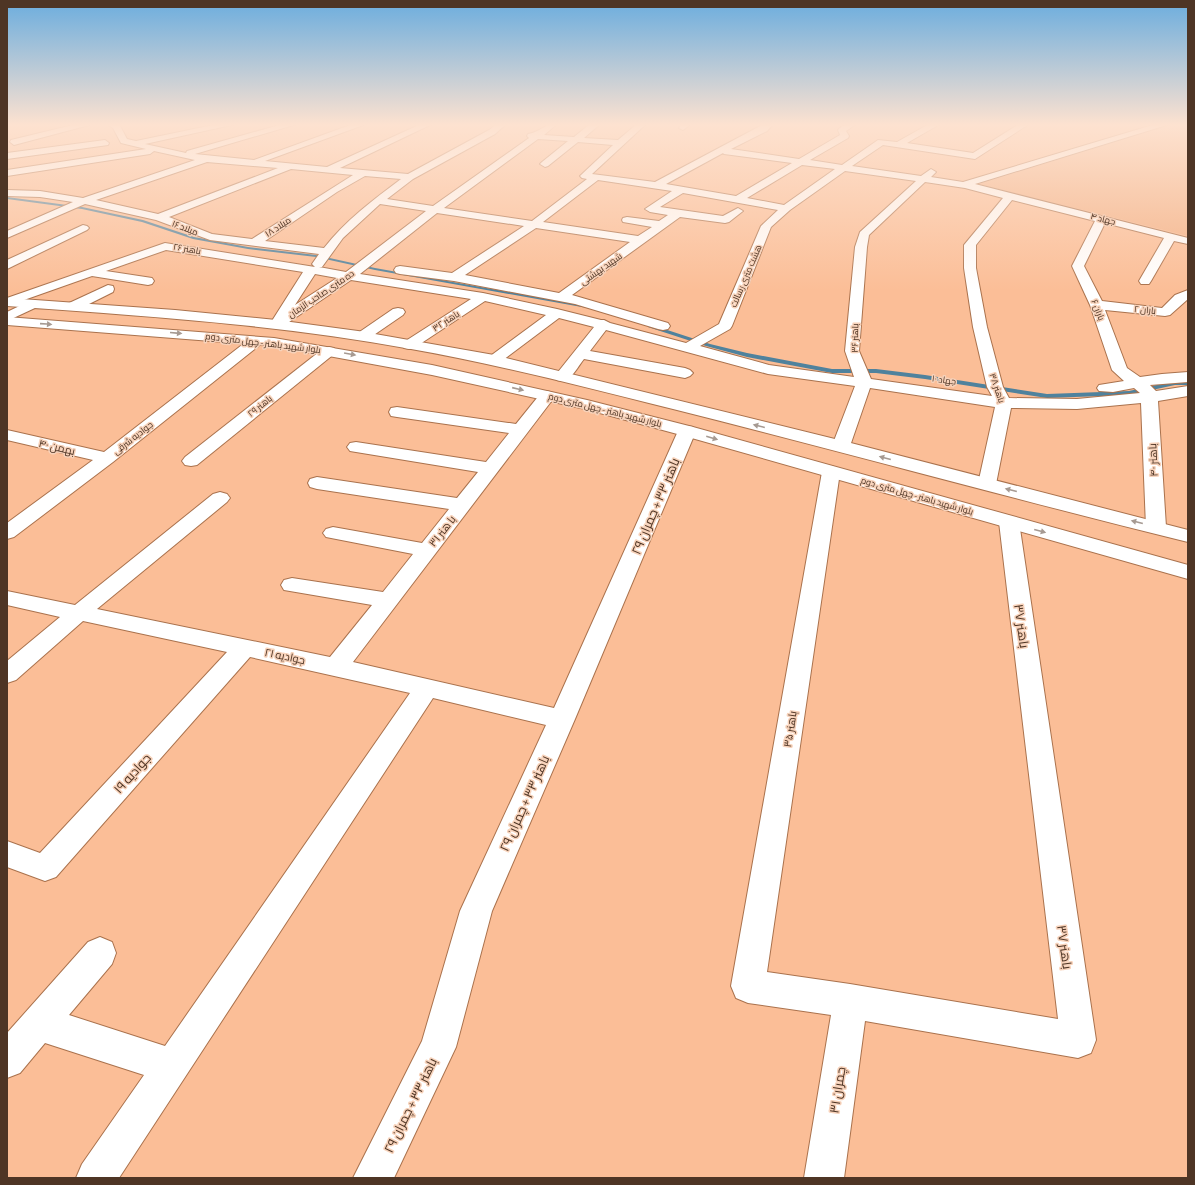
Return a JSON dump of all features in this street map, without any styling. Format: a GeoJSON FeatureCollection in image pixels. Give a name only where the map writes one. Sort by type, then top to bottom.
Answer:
{"type":"FeatureCollection","features":[{"type":"Feature","properties":{"kind":"street"},"geometry":{"type":"LineString","coordinates":[[7,235],[84,201],[148,179]]}},
{"type":"Feature","properties":{"kind":"street","name":"میلاد ۱۶"},"geometry":{"type":"LineString","coordinates":[[158,217],[256,179]]}},
{"type":"Feature","properties":{"kind":"street","name":"میلاد ۱۸"},"geometry":{"type":"LineString","coordinates":[[254,243],[334,190],[353,179]]}},
{"type":"Feature","properties":{"kind":"street"},"geometry":{"type":"LineString","coordinates":[[277,324],[320,260],[339,236],[378,201],[407,179]]}},
{"type":"Feature","properties":{"kind":"street","name":"ده متری صاحب الزمان"},"geometry":{"type":"LineString","coordinates":[[277,324],[365,265],[436,209],[477,179]]}},
{"type":"Feature","properties":{"kind":"street"},"geometry":{"type":"LineString","coordinates":[[454,277],[534,224],[593,179]]}},
{"type":"Feature","properties":{"kind":"street"},"geometry":{"type":"LineString","coordinates":[[606,179],[656,185],[786,208]]}},
{"type":"Feature","properties":{"kind":"street"},"geometry":{"type":"LineString","coordinates":[[656,185],[667,179]]}},
{"type":"Feature","properties":{"kind":"street"},"geometry":{"type":"LineString","coordinates":[[736,200],[770,179]]}},
{"type":"Feature","properties":{"kind":"street","name":"هشت متری رسالت"},"geometry":{"type":"LineString","coordinates":[[686,341],[701,338],[725,326],[766,226],[786,208],[827,179]]}},
{"type":"Feature","properties":{"kind":"street","name":"باهنر ۳۶"},"geometry":{"type":"LineString","coordinates":[[861,375],[852,351],[861,247],[864,234],[925,179]]}},
{"type":"Feature","properties":{"kind":"street","name":"جهاد ۴"},"geometry":{"type":"LineString","coordinates":[[927,179],[965,185],[1188,241]]}},
{"type":"Feature","properties":{"kind":"street"},"geometry":{"type":"LineString","coordinates":[[965,185],[984,179]]}},
{"type":"Feature","properties":{"kind":"street"},"geometry":{"type":"LineString","coordinates":[[680,190],[650,209],[725,220],[738,211]]}},
{"type":"Feature","properties":{"kind":"street"},"geometry":{"type":"LineString","coordinates":[[7,193],[40,194],[84,201],[158,217]]}},
{"type":"Feature","properties":{"kind":"street","name":"باهنر ۳۸"},"geometry":{"type":"LineString","coordinates":[[987,484],[1006,392],[980,327],[970,268],[970,245],[1011,196]]}},
{"type":"Feature","properties":{"kind":"street"},"geometry":{"type":"LineString","coordinates":[[378,201],[640,240]]}},
{"type":"Feature","properties":{"kind":"street","name":"شهید بهشتی"},"geometry":{"type":"LineString","coordinates":[[561,297],[678,213]]}},
{"type":"Feature","properties":{"kind":"street","name":"میلاد ۱۶"},"geometry":{"type":"LineString","coordinates":[[158,217],[210,237],[254,243],[320,260]]}},
{"type":"Feature","properties":{"kind":"street","name":"باران ۶"},"geometry":{"type":"LineString","coordinates":[[1103,219],[1100,222],[1078,266],[1097,305],[1120,370],[1144,390]]}},
{"type":"Feature","properties":{"kind":"street"},"geometry":{"type":"LineString","coordinates":[[627,220],[662,225]]}},
{"type":"Feature","properties":{"kind":"street"},"geometry":{"type":"LineString","coordinates":[[7,265],[83,228]]}},
{"type":"Feature","properties":{"kind":"street"},"geometry":{"type":"LineString","coordinates":[[1145,281],[1171,236]]}},
{"type":"Feature","properties":{"kind":"street","name":"باهنر ۲۶"},"geometry":{"type":"LineString","coordinates":[[7,307],[89,273],[165,246],[320,260]]}},
{"type":"Feature","properties":{"kind":"street"},"geometry":{"type":"LineString","coordinates":[[320,260],[348,277],[483,297],[686,341],[768,369],[861,375],[1006,392],[1078,404],[1144,390],[1173,377],[1188,377]]}},
{"type":"Feature","properties":{"kind":"street"},"geometry":{"type":"LineString","coordinates":[[365,265],[454,277],[561,297],[619,312],[671,329]]}},
{"type":"Feature","properties":{"kind":"street"},"geometry":{"type":"LineString","coordinates":[[89,273],[148,281]]}},
{"type":"Feature","properties":{"kind":"street"},"geometry":{"type":"LineString","coordinates":[[72,307],[108,289]]}},
{"type":"Feature","properties":{"kind":"street","name":"باران ۲"},"geometry":{"type":"LineString","coordinates":[[1097,305],[1165,312],[1180,298],[1188,294]]}},
{"type":"Feature","properties":{"kind":"street","name":"باهنر ۳۲"},"geometry":{"type":"LineString","coordinates":[[409,345],[483,297]]}},
{"type":"Feature","properties":{"kind":"street","name":"بلوار شهید باهنر - چهل متری دوم"},"geometry":{"type":"LineString","coordinates":[[7,307],[32,304],[277,324],[363,336],[453,352],[494,360],[841,446],[1188,536]]}},
{"type":"Feature","properties":{"kind":"street"},"geometry":{"type":"LineString","coordinates":[[363,336],[398,312]]}},
{"type":"Feature","properties":{"kind":"street"},"geometry":{"type":"LineString","coordinates":[[494,360],[557,313]]}},
{"type":"Feature","properties":{"kind":"street","name":"بلوار شهید باهنر - چهل متری دوم"},"geometry":{"type":"LineString","coordinates":[[7,321],[256,341],[329,351],[432,370],[547,396],[687,431],[1188,572]]}},
{"type":"Feature","properties":{"kind":"street"},"geometry":{"type":"LineString","coordinates":[[562,377],[604,324]]}},
{"type":"Feature","properties":{"kind":"street"},"geometry":{"type":"LineString","coordinates":[[701,338],[779,358],[861,375]]}},
{"type":"Feature","properties":{"kind":"street","name":"جوادیه شرقی"},"geometry":{"type":"LineString","coordinates":[[7,533],[107,458],[256,341]]}},
{"type":"Feature","properties":{"kind":"street","name":"باهنر ۲۹"},"geometry":{"type":"LineString","coordinates":[[191,461],[329,351]]}},
{"type":"Feature","properties":{"kind":"street"},"geometry":{"type":"LineString","coordinates":[[432,370],[447,368],[458,363],[460,357],[453,352]]}},
{"type":"Feature","properties":{"kind":"street"},"geometry":{"type":"LineString","coordinates":[[580,354],[685,373]]}},
{"type":"Feature","properties":{"kind":"street"},"geometry":{"type":"LineString","coordinates":[[487,382],[482,376],[487,369],[499,365],[514,365]]}},
{"type":"Feature","properties":{"kind":"street"},"geometry":{"type":"LineString","coordinates":[[841,446],[861,375]]}},
{"type":"Feature","properties":{"kind":"street"},"geometry":{"type":"LineString","coordinates":[[1144,390],[1188,391]]}},
{"type":"Feature","properties":{"kind":"street","name":"باهنر ۴۰"},"geometry":{"type":"LineString","coordinates":[[1144,390],[1156,527]]}},
{"type":"Feature","properties":{"kind":"street","name":"با هنر ۳۱"},"geometry":{"type":"LineString","coordinates":[[336,667],[547,396]]}},
{"type":"Feature","properties":{"kind":"street"},"geometry":{"type":"LineString","coordinates":[[397,412],[521,430]]}},
{"type":"Feature","properties":{"kind":"street","name":"باهنر ۳۳ + چمران ۲۹"},"geometry":{"type":"LineString","coordinates":[[373,1178],[438,1047],[476,911],[562,719],[687,431]]}},
{"type":"Feature","properties":{"kind":"street","name":"بهمن ۴۰"},"geometry":{"type":"LineString","coordinates":[[7,435],[107,458]]}},
{"type":"Feature","properties":{"kind":"street"},"geometry":{"type":"LineString","coordinates":[[356,447],[491,468]]}},
{"type":"Feature","properties":{"kind":"street","name":"باهنر ۳۵"},"geometry":{"type":"LineString","coordinates":[[748,986],[831,472]]}},
{"type":"Feature","properties":{"kind":"street"},"geometry":{"type":"LineString","coordinates":[[317,482],[462,505]]}},
{"type":"Feature","properties":{"kind":"street"},"geometry":{"type":"LineString","coordinates":[[7,674],[80,612],[220,498]]}},
{"type":"Feature","properties":{"kind":"street","name":"باهنر ۳۷"},"geometry":{"type":"LineString","coordinates":[[748,986],[850,1001],[1078,1040],[1008,522]]}},
{"type":"Feature","properties":{"kind":"street"},"geometry":{"type":"LineString","coordinates":[[333,533],[428,550]]}},
{"type":"Feature","properties":{"kind":"street"},"geometry":{"type":"LineString","coordinates":[[292,585],[388,600]]}},
{"type":"Feature","properties":{"kind":"street","name":"جوادیه ۲۱"},"geometry":{"type":"LineString","coordinates":[[7,598],[80,612],[336,667],[562,719]]}},
{"type":"Feature","properties":{"kind":"street","name":"جوادیه ۱۹"},"geometry":{"type":"LineString","coordinates":[[7,854],[45,868],[245,648]]}},
{"type":"Feature","properties":{"kind":"street"},"geometry":{"type":"LineString","coordinates":[[96,1178],[427,688]]}},
{"type":"Feature","properties":{"kind":"street"},"geometry":{"type":"LineString","coordinates":[[7,1060],[100,953]]}},
{"type":"Feature","properties":{"kind":"street","name":"چمران ۳۱"},"geometry":{"type":"LineString","coordinates":[[824,1178],[850,1001]]}},
{"type":"Feature","properties":{"kind":"street"},"geometry":{"type":"LineString","coordinates":[[39,1023],[172,1066]]}},
{"type":"Feature","properties":{"kind":"shaded area"},"geometry":{"type":"Polygon","coordinates":[[[994,179],[1188,179],[1188,236],[979,184],[994,179]]]}},
{"type":"Feature","properties":{"kind":"waterway"},"geometry":{"type":"LineString","coordinates":[[7,198],[82,208],[143,221],[193,238],[248,248],[316,256],[375,269],[593,308]]}},
{"type":"Feature","properties":{"kind":"waterway"},"geometry":{"type":"LineString","coordinates":[[650,326],[708,345],[747,355],[832,371],[876,371],[1047,396],[1129,393],[1175,383],[1188,383]]}}]}
